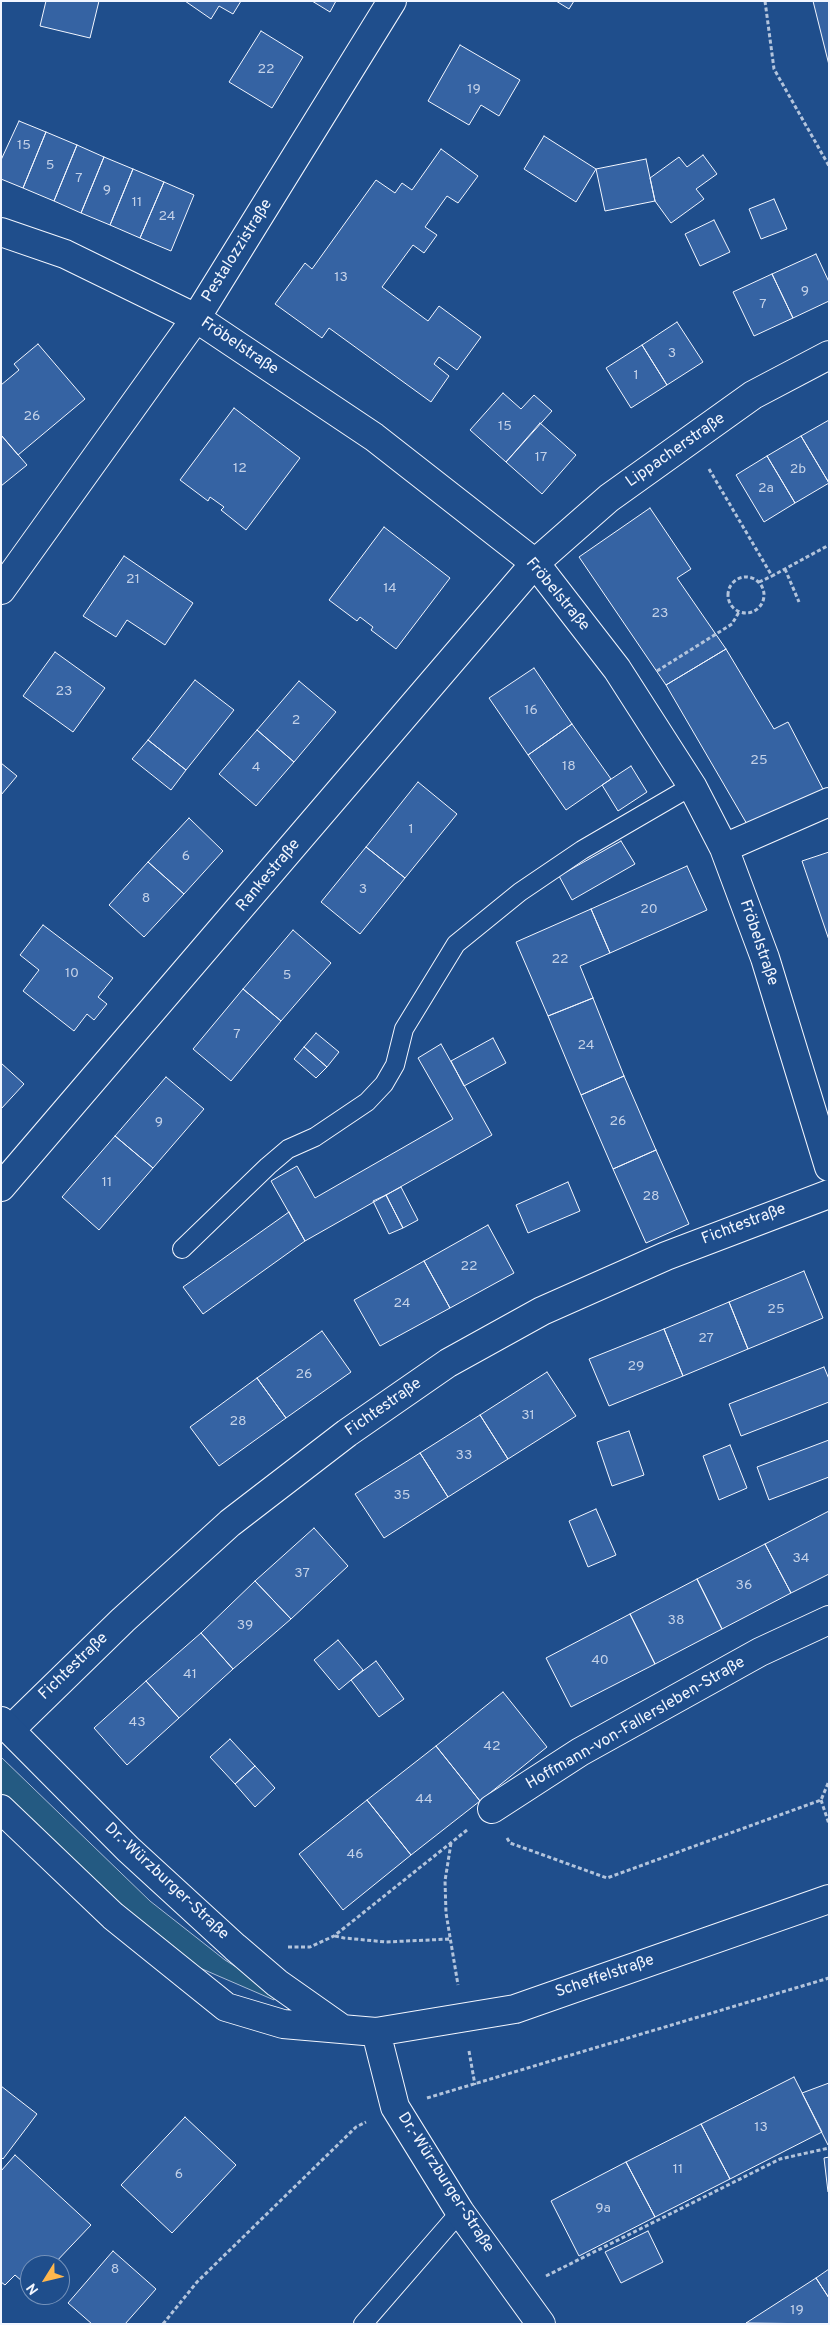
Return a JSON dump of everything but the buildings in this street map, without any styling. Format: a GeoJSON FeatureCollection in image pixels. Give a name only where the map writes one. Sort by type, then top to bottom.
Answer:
{"type":"FeatureCollection","features":[{"type":"Feature","properties":{"kind":"street","name":"Pestalozzistraße"},"geometry":{"type":"LineString","coordinates":[[1,590],[196,318],[392,1]]}},
{"type":"Feature","properties":{"kind":"street","name":"Fröbelstraße"},"geometry":{"type":"LineString","coordinates":[[1,232],[65,254],[196,318],[374,437],[535,563],[630,689],[692,786],[724,848],[765,958],[829,1167]]}},
{"type":"Feature","properties":{"kind":"street","name":"Lippacherstraße"},"geometry":{"type":"LineString","coordinates":[[535,563],[609,498],[753,395],[829,355]]}},
{"type":"Feature","properties":{"kind":"street","name":"Rankestraße"},"geometry":{"type":"LineString","coordinates":[[1,1188],[535,563]]}},
{"type":"Feature","properties":{"kind":"street"},"geometry":{"type":"LineString","coordinates":[[724,848],[829,802]]}},
{"type":"Feature","properties":{"kind":"street","name":"Fichtestraße"},"geometry":{"type":"LineString","coordinates":[[6,1726],[230,1523],[347,1433],[448,1363],[542,1312],[666,1256],[829,1194]]}},
{"type":"Feature","properties":{"kind":"street","name":"Hoffmann-von-Fallersleben-Straße"},"geometry":{"type":"LineString","coordinates":[[492,1809],[580,1752],[760,1652],[829,1620]]}},
{"type":"Feature","properties":{"kind":"street","name":"Dr.-Würzburger-Straße"},"geometry":{"type":"LineString","coordinates":[[6,1726],[128,1849],[235,1946],[277,1983],[343,2029]]}},
{"type":"Feature","properties":{"kind":"street","name":"Dr.-Würzburger-Straße"},"geometry":{"type":"LineString","coordinates":[[1,1809],[113,1916],[226,2006],[283,2024],[376,2032],[395,2107],[460,2212],[541,2324]]}},
{"type":"Feature","properties":{"kind":"street","name":"Scheffelstraße"},"geometry":{"type":"LineString","coordinates":[[376,2032],[515,2009],[829,1898]]}},
{"type":"Feature","properties":{"kind":"lane"},"geometry":{"type":"LineString","coordinates":[[182,1249],[288,1149],[322,1132],[367,1102],[378,1090],[395,1065],[404,1029],[456,944],[520,892],[582,850],[692,786]]}},
{"type":"Feature","properties":{"kind":"lane"},"geometry":{"type":"LineString","coordinates":[[363,2324],[460,2212]]}},
{"type":"Feature","properties":{"kind":"path"},"geometry":{"type":"LineString","coordinates":[[766,1],[774,69],[829,166]]}},
{"type":"Feature","properties":{"kind":"path"},"geometry":{"type":"LineString","coordinates":[[692,440],[772,576]]}},
{"type":"Feature","properties":{"kind":"path"},"geometry":{"type":"LineString","coordinates":[[759,582],[829,545]]}},
{"type":"Feature","properties":{"kind":"path"},"geometry":{"type":"LineString","coordinates":[[785,569],[799,602]]}},
{"type":"Feature","properties":{"kind":"path"},"geometry":{"type":"LineString","coordinates":[[743,577],[754,579],[759,582],[764,594],[761,606],[751,613],[739,612],[729,604],[727,593],[729,587],[732,582],[743,577]]}},
{"type":"Feature","properties":{"kind":"path"},"geometry":{"type":"LineString","coordinates":[[630,689],[732,624],[739,612]]}},
{"type":"Feature","properties":{"kind":"path"},"geometry":{"type":"LineString","coordinates":[[829,1781],[821,1800],[829,1824]]}},
{"type":"Feature","properties":{"kind":"path"},"geometry":{"type":"LineString","coordinates":[[450,1939],[386,1942],[334,1936],[492,1809],[510,1843],[607,1878],[821,1800]]}},
{"type":"Feature","properties":{"kind":"path"},"geometry":{"type":"LineString","coordinates":[[451,1843],[445,1880],[446,1914],[475,2085]]}},
{"type":"Feature","properties":{"kind":"path"},"geometry":{"type":"LineString","coordinates":[[395,2107],[475,2085],[829,1978]]}},
{"type":"Feature","properties":{"kind":"path"},"geometry":{"type":"LineString","coordinates":[[163,2324],[197,2282],[356,2127]]}},
{"type":"Feature","properties":{"kind":"path"},"geometry":{"type":"LineString","coordinates":[[518,2290],[780,2159],[829,2148]]}},
{"type":"Feature","properties":{"kind":"shaded area"},"geometry":{"type":"Polygon","coordinates":[[[1,1757],[150,1901],[225,1960],[276,1992],[274,2000],[193,1965],[86,1875],[1,1794],[1,1757]]]}}]}
